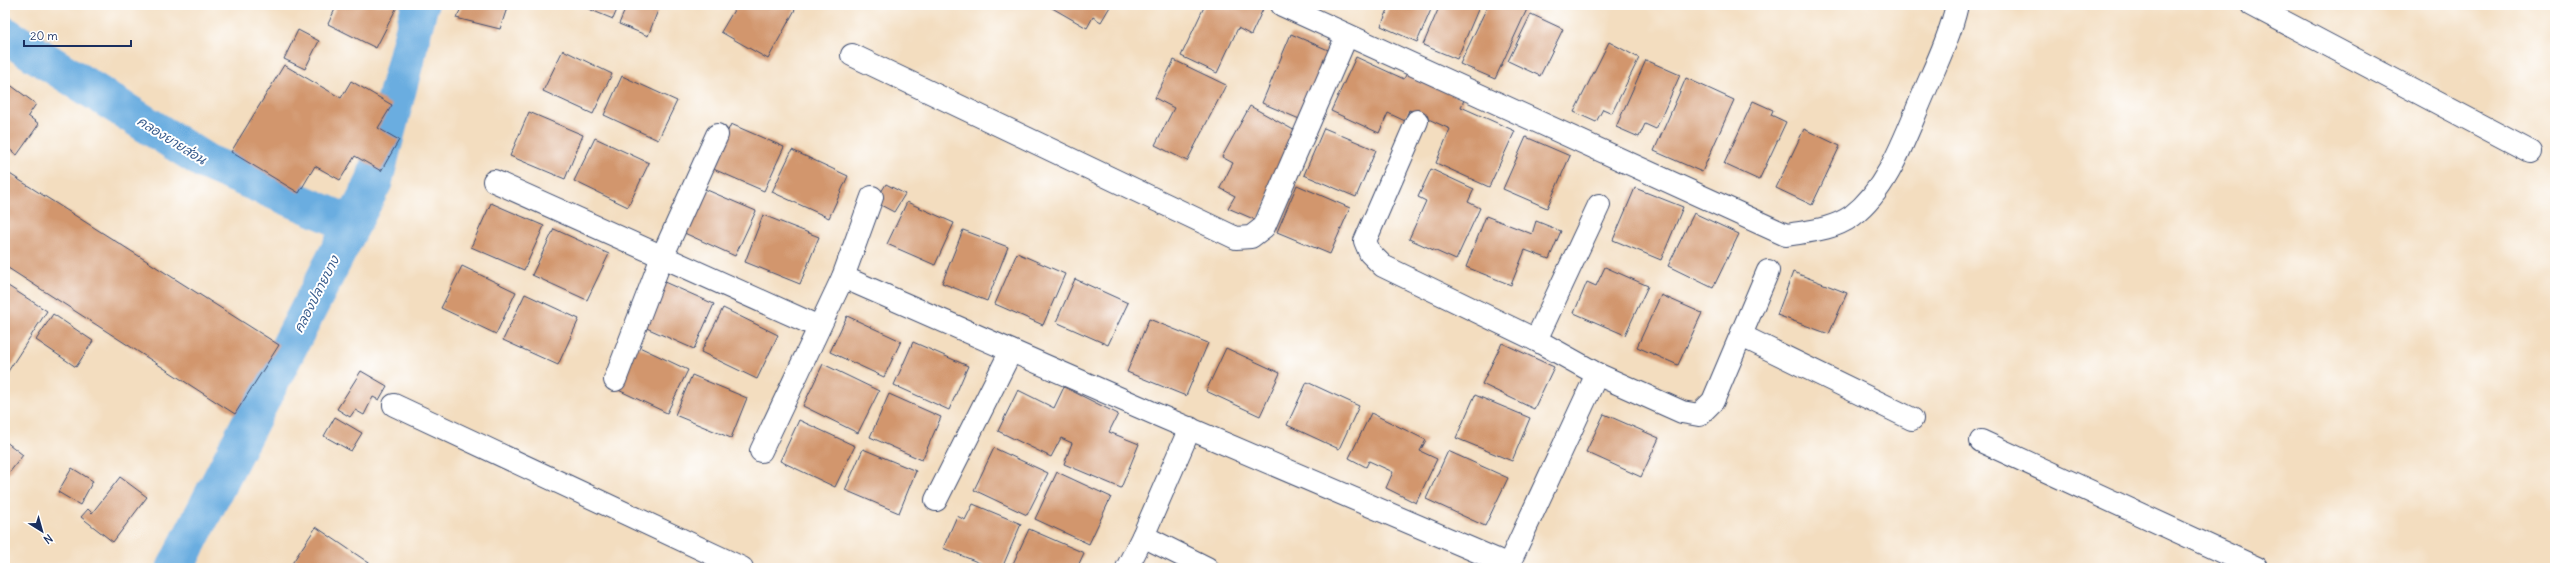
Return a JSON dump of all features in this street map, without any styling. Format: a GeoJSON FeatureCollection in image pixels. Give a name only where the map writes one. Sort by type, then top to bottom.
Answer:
{"type":"FeatureCollection","features":[{"type":"Feature","properties":{"kind":"street"},"geometry":{"type":"LineString","coordinates":[[1282,5],[1433,75],[1612,154],[1786,235],[1835,226],[1853,215],[1875,191],[1895,158],[1942,51],[1957,5]]}},
{"type":"Feature","properties":{"kind":"street"},"geometry":{"type":"LineString","coordinates":[[2252,5],[2531,152]]}},
{"type":"Feature","properties":{"kind":"street"},"geometry":{"type":"LineString","coordinates":[[852,55],[1236,238],[1251,237],[1264,227],[1347,35]]}},
{"type":"Feature","properties":{"kind":"street"},"geometry":{"type":"LineString","coordinates":[[1417,121],[1365,241],[1370,253],[1383,266],[1536,340],[1597,374],[1682,412],[1699,415],[1713,401],[1742,336],[1768,271]]}},
{"type":"Feature","properties":{"kind":"street"},"geometry":{"type":"LineString","coordinates":[[615,380],[662,257],[717,135]]}},
{"type":"Feature","properties":{"kind":"street"},"geometry":{"type":"LineString","coordinates":[[494,181],[819,327]]}},
{"type":"Feature","properties":{"kind":"street"},"geometry":{"type":"LineString","coordinates":[[762,451],[843,277],[872,197]]}},
{"type":"Feature","properties":{"kind":"street"},"geometry":{"type":"LineString","coordinates":[[1536,340],[1599,205]]}},
{"type":"Feature","properties":{"kind":"street"},"geometry":{"type":"LineString","coordinates":[[843,277],[1508,566],[1597,374]]}},
{"type":"Feature","properties":{"kind":"street"},"geometry":{"type":"LineString","coordinates":[[1742,336],[1912,419]]}},
{"type":"Feature","properties":{"kind":"street"},"geometry":{"type":"LineString","coordinates":[[936,500],[1011,351]]}},
{"type":"Feature","properties":{"kind":"street"},"geometry":{"type":"LineString","coordinates":[[394,405],[742,568]]}},
{"type":"Feature","properties":{"kind":"street"},"geometry":{"type":"LineString","coordinates":[[1127,568],[1143,536],[1190,428]]}},
{"type":"Feature","properties":{"kind":"street"},"geometry":{"type":"LineString","coordinates":[[1981,441],[2257,568]]}},
{"type":"Feature","properties":{"kind":"street"},"geometry":{"type":"LineString","coordinates":[[1143,536],[1207,568]]}},
{"type":"Feature","properties":{"kind":"building"},"geometry":{"type":"Polygon","coordinates":[[[337,5],[398,5],[376,48],[328,24],[337,5]]]}},
{"type":"Feature","properties":{"kind":"building"},"geometry":{"type":"Polygon","coordinates":[[[463,5],[508,5],[500,29],[456,18],[463,5]]]}},
{"type":"Feature","properties":{"kind":"building"},"geometry":{"type":"Polygon","coordinates":[[[579,5],[619,5],[613,19],[579,5]]]}},
{"type":"Feature","properties":{"kind":"building"},"geometry":{"type":"Polygon","coordinates":[[[627,5],[660,5],[648,36],[619,24],[627,5]]]}},
{"type":"Feature","properties":{"kind":"building"},"geometry":{"type":"Polygon","coordinates":[[[737,5],[797,6],[768,59],[721,32],[737,5]]]}},
{"type":"Feature","properties":{"kind":"building"},"geometry":{"type":"Polygon","coordinates":[[[1047,5],[1111,5],[1101,22],[1093,17],[1087,28],[1047,5]]]}},
{"type":"Feature","properties":{"kind":"building"},"geometry":{"type":"Polygon","coordinates":[[[1205,5],[1260,5],[1264,7],[1251,35],[1238,28],[1217,73],[1181,56],[1205,5]]]}},
{"type":"Feature","properties":{"kind":"building"},"geometry":{"type":"Polygon","coordinates":[[[1390,5],[1433,5],[1417,42],[1381,26],[1390,5]]]}},
{"type":"Feature","properties":{"kind":"building"},"geometry":{"type":"Polygon","coordinates":[[[1440,5],[1480,5],[1457,59],[1423,45],[1440,5]]]}},
{"type":"Feature","properties":{"kind":"building"},"geometry":{"type":"Polygon","coordinates":[[[1488,5],[1524,5],[1528,7],[1495,79],[1460,64],[1488,5]]]}},
{"type":"Feature","properties":{"kind":"building"},"geometry":{"type":"Polygon","coordinates":[[[1531,14],[1563,29],[1540,76],[1508,61],[1531,14]]]}},
{"type":"Feature","properties":{"kind":"building"},"geometry":{"type":"Polygon","coordinates":[[[298,30],[319,41],[305,69],[284,59],[298,30]]]}},
{"type":"Feature","properties":{"kind":"building"},"geometry":{"type":"Polygon","coordinates":[[[1291,34],[1333,52],[1304,121],[1262,103],[1291,34]]]}},
{"type":"Feature","properties":{"kind":"building"},"geometry":{"type":"Polygon","coordinates":[[[1609,42],[1639,58],[1612,113],[1603,109],[1596,122],[1574,112],[1609,42]]]}},
{"type":"Feature","properties":{"kind":"building"},"geometry":{"type":"Polygon","coordinates":[[[563,50],[612,74],[593,114],[543,91],[563,50]]]}},
{"type":"Feature","properties":{"kind":"building"},"geometry":{"type":"Polygon","coordinates":[[[1356,57],[1404,79],[1407,73],[1464,100],[1461,107],[1515,131],[1489,187],[1436,163],[1450,129],[1409,110],[1405,121],[1388,113],[1379,133],[1331,111],[1356,57]]]}},
{"type":"Feature","properties":{"kind":"building"},"geometry":{"type":"Polygon","coordinates":[[[1174,60],[1226,85],[1187,161],[1155,145],[1174,108],[1155,98],[1174,60]]]}},
{"type":"Feature","properties":{"kind":"building"},"geometry":{"type":"Polygon","coordinates":[[[1646,60],[1680,75],[1656,129],[1645,124],[1639,137],[1616,127],[1646,60]]]}},
{"type":"Feature","properties":{"kind":"building"},"geometry":{"type":"Polygon","coordinates":[[[284,65],[341,98],[351,81],[392,105],[378,128],[399,140],[381,171],[355,156],[340,180],[315,166],[299,193],[231,152],[284,65]]]}},
{"type":"Feature","properties":{"kind":"building"},"geometry":{"type":"Polygon","coordinates":[[[622,76],[677,101],[658,140],[604,115],[622,76]]]}},
{"type":"Feature","properties":{"kind":"building"},"geometry":{"type":"Polygon","coordinates":[[[1686,78],[1734,100],[1702,172],[1654,151],[1686,78]]]}},
{"type":"Feature","properties":{"kind":"building"},"geometry":{"type":"Polygon","coordinates":[[[5,81],[36,104],[28,116],[39,124],[17,155],[5,146],[5,81]]]}},
{"type":"Feature","properties":{"kind":"building"},"geometry":{"type":"Polygon","coordinates":[[[1753,101],[1773,110],[1771,115],[1786,122],[1759,180],[1724,164],[1753,101]]]}},
{"type":"Feature","properties":{"kind":"building"},"geometry":{"type":"Polygon","coordinates":[[[1250,106],[1299,133],[1258,221],[1228,208],[1235,196],[1220,188],[1233,163],[1222,157],[1250,106]]]}},
{"type":"Feature","properties":{"kind":"building"},"geometry":{"type":"Polygon","coordinates":[[[529,112],[583,135],[565,179],[510,156],[529,112]]]}},
{"type":"Feature","properties":{"kind":"building"},"geometry":{"type":"Polygon","coordinates":[[[731,124],[784,147],[764,191],[711,168],[731,124]]]}},
{"type":"Feature","properties":{"kind":"building"},"geometry":{"type":"Polygon","coordinates":[[[1324,128],[1376,150],[1356,197],[1304,175],[1324,128]]]}},
{"type":"Feature","properties":{"kind":"building"},"geometry":{"type":"Polygon","coordinates":[[[1804,129],[1840,146],[1812,205],[1776,188],[1804,129]]]}},
{"type":"Feature","properties":{"kind":"building"},"geometry":{"type":"Polygon","coordinates":[[[1526,137],[1570,156],[1547,208],[1503,189],[1526,137]]]}},
{"type":"Feature","properties":{"kind":"building"},"geometry":{"type":"Polygon","coordinates":[[[595,138],[649,163],[628,207],[574,181],[595,138]]]}},
{"type":"Feature","properties":{"kind":"building"},"geometry":{"type":"Polygon","coordinates":[[[792,150],[848,176],[829,218],[772,192],[792,150]]]}},
{"type":"Feature","properties":{"kind":"building"},"geometry":{"type":"Polygon","coordinates":[[[1431,169],[1474,189],[1468,202],[1480,208],[1456,260],[1409,239],[1426,201],[1418,197],[1431,169]]]}},
{"type":"Feature","properties":{"kind":"building"},"geometry":{"type":"Polygon","coordinates":[[[5,171],[279,345],[235,414],[5,266],[5,171]]]}},
{"type":"Feature","properties":{"kind":"building"},"geometry":{"type":"Polygon","coordinates":[[[886,184],[905,194],[894,212],[875,202],[886,184]]]}},
{"type":"Feature","properties":{"kind":"building"},"geometry":{"type":"Polygon","coordinates":[[[1297,185],[1350,208],[1330,254],[1277,232],[1297,185]]]}},
{"type":"Feature","properties":{"kind":"building"},"geometry":{"type":"Polygon","coordinates":[[[700,187],[756,211],[735,256],[680,231],[700,187]]]}},
{"type":"Feature","properties":{"kind":"building"},"geometry":{"type":"Polygon","coordinates":[[[1635,188],[1683,207],[1661,260],[1613,240],[1635,188]]]}},
{"type":"Feature","properties":{"kind":"building"},"geometry":{"type":"Polygon","coordinates":[[[907,202],[954,223],[935,265],[887,244],[907,202]]]}},
{"type":"Feature","properties":{"kind":"building"},"geometry":{"type":"Polygon","coordinates":[[[491,203],[544,226],[524,270],[471,247],[491,203]]]}},
{"type":"Feature","properties":{"kind":"building"},"geometry":{"type":"Polygon","coordinates":[[[1694,213],[1739,234],[1713,288],[1668,266],[1694,213]]]}},
{"type":"Feature","properties":{"kind":"building"},"geometry":{"type":"Polygon","coordinates":[[[763,215],[819,237],[800,284],[745,262],[763,215]]]}},
{"type":"Feature","properties":{"kind":"building"},"geometry":{"type":"Polygon","coordinates":[[[1486,216],[1532,234],[1536,221],[1561,231],[1549,259],[1525,250],[1511,285],[1466,267],[1486,216]]]}},
{"type":"Feature","properties":{"kind":"building"},"geometry":{"type":"Polygon","coordinates":[[[554,229],[609,254],[587,300],[532,275],[554,229]]]}},
{"type":"Feature","properties":{"kind":"building"},"geometry":{"type":"Polygon","coordinates":[[[963,230],[1008,247],[987,301],[942,283],[963,230]]]}},
{"type":"Feature","properties":{"kind":"building"},"geometry":{"type":"Polygon","coordinates":[[[1017,253],[1065,274],[1043,325],[995,304],[1017,253]]]}},
{"type":"Feature","properties":{"kind":"building"},"geometry":{"type":"Polygon","coordinates":[[[462,266],[516,292],[496,334],[441,308],[462,266]]]}},
{"type":"Feature","properties":{"kind":"building"},"geometry":{"type":"Polygon","coordinates":[[[1605,267],[1648,286],[1625,335],[1574,313],[1587,282],[1596,286],[1605,267]]]}},
{"type":"Feature","properties":{"kind":"building"},"geometry":{"type":"Polygon","coordinates":[[[1793,272],[1847,293],[1829,334],[1777,315],[1793,272]]]}},
{"type":"Feature","properties":{"kind":"building"},"geometry":{"type":"Polygon","coordinates":[[[1075,279],[1128,303],[1108,345],[1056,322],[1075,279]]]}},
{"type":"Feature","properties":{"kind":"building"},"geometry":{"type":"Polygon","coordinates":[[[662,281],[714,304],[694,349],[642,326],[662,281]]]}},
{"type":"Feature","properties":{"kind":"building"},"geometry":{"type":"Polygon","coordinates":[[[5,284],[47,311],[5,376],[5,284]]]}},
{"type":"Feature","properties":{"kind":"building"},"geometry":{"type":"Polygon","coordinates":[[[525,294],[579,319],[558,365],[503,340],[525,294]]]}},
{"type":"Feature","properties":{"kind":"building"},"geometry":{"type":"Polygon","coordinates":[[[1661,295],[1702,313],[1678,365],[1637,347],[1661,295]]]}},
{"type":"Feature","properties":{"kind":"building"},"geometry":{"type":"Polygon","coordinates":[[[723,308],[778,335],[757,379],[701,352],[723,308]]]}},
{"type":"Feature","properties":{"kind":"building"},"geometry":{"type":"Polygon","coordinates":[[[53,314],[93,341],[76,367],[36,340],[53,314]]]}},
{"type":"Feature","properties":{"kind":"building"},"geometry":{"type":"Polygon","coordinates":[[[847,316],[901,341],[884,377],[830,352],[847,316]]]}},
{"type":"Feature","properties":{"kind":"building"},"geometry":{"type":"Polygon","coordinates":[[[1149,319],[1208,343],[1186,396],[1127,372],[1149,319]]]}},
{"type":"Feature","properties":{"kind":"building"},"geometry":{"type":"Polygon","coordinates":[[[913,342],[968,366],[949,410],[894,385],[913,342]]]}},
{"type":"Feature","properties":{"kind":"building"},"geometry":{"type":"Polygon","coordinates":[[[1502,343],[1554,367],[1534,409],[1482,384],[1502,343]]]}},
{"type":"Feature","properties":{"kind":"building"},"geometry":{"type":"Polygon","coordinates":[[[633,344],[688,370],[667,413],[612,387],[633,344]]]}},
{"type":"Feature","properties":{"kind":"building"},"geometry":{"type":"Polygon","coordinates":[[[1226,348],[1280,373],[1260,416],[1206,391],[1226,348]]]}},
{"type":"Feature","properties":{"kind":"building"},"geometry":{"type":"Polygon","coordinates":[[[823,364],[879,391],[858,433],[803,406],[823,364]]]}},
{"type":"Feature","properties":{"kind":"building"},"geometry":{"type":"Polygon","coordinates":[[[361,371],[387,386],[379,400],[373,397],[364,415],[355,410],[350,417],[337,409],[361,371]]]}},
{"type":"Feature","properties":{"kind":"building"},"geometry":{"type":"Polygon","coordinates":[[[692,375],[747,398],[731,438],[675,415],[692,375]]]}},
{"type":"Feature","properties":{"kind":"building"},"geometry":{"type":"Polygon","coordinates":[[[1307,382],[1359,406],[1339,449],[1287,425],[1307,382]]]}},
{"type":"Feature","properties":{"kind":"building"},"geometry":{"type":"Polygon","coordinates":[[[1064,387],[1118,414],[1109,432],[1139,444],[1121,488],[1064,464],[1072,443],[1061,438],[1051,457],[998,431],[1018,390],[1054,408],[1064,387]]]}},
{"type":"Feature","properties":{"kind":"building"},"geometry":{"type":"Polygon","coordinates":[[[889,394],[941,417],[922,460],[870,437],[889,394]]]}},
{"type":"Feature","properties":{"kind":"building"},"geometry":{"type":"Polygon","coordinates":[[[1475,395],[1530,418],[1512,461],[1456,438],[1475,395]]]}},
{"type":"Feature","properties":{"kind":"building"},"geometry":{"type":"Polygon","coordinates":[[[1371,413],[1426,440],[1420,451],[1437,459],[1416,503],[1386,488],[1393,472],[1369,461],[1366,467],[1349,458],[1371,413]]]}},
{"type":"Feature","properties":{"kind":"building"},"geometry":{"type":"Polygon","coordinates":[[[1604,414],[1659,438],[1641,477],[1586,452],[1604,414]]]}},
{"type":"Feature","properties":{"kind":"building"},"geometry":{"type":"Polygon","coordinates":[[[335,417],[362,433],[351,451],[324,436],[335,417]]]}},
{"type":"Feature","properties":{"kind":"building"},"geometry":{"type":"Polygon","coordinates":[[[799,420],[855,446],[835,487],[780,461],[799,420]]]}},
{"type":"Feature","properties":{"kind":"building"},"geometry":{"type":"Polygon","coordinates":[[[5,441],[23,455],[6,477],[5,476],[5,441]]]}},
{"type":"Feature","properties":{"kind":"building"},"geometry":{"type":"Polygon","coordinates":[[[994,448],[1048,473],[1027,515],[974,490],[994,448]]]}},
{"type":"Feature","properties":{"kind":"building"},"geometry":{"type":"Polygon","coordinates":[[[863,449],[916,471],[899,513],[845,490],[863,449]]]}},
{"type":"Feature","properties":{"kind":"building"},"geometry":{"type":"Polygon","coordinates":[[[1448,451],[1508,478],[1485,526],[1426,499],[1448,451]]]}},
{"type":"Feature","properties":{"kind":"building"},"geometry":{"type":"Polygon","coordinates":[[[72,468],[93,481],[80,505],[58,492],[72,468]]]}},
{"type":"Feature","properties":{"kind":"building"},"geometry":{"type":"Polygon","coordinates":[[[1057,472],[1111,497],[1089,544],[1035,519],[1057,472]]]}},
{"type":"Feature","properties":{"kind":"building"},"geometry":{"type":"Polygon","coordinates":[[[120,477],[147,497],[113,542],[81,517],[88,509],[92,513],[120,477]]]}},
{"type":"Feature","properties":{"kind":"building"},"geometry":{"type":"Polygon","coordinates":[[[973,504],[1021,524],[1002,568],[992,568],[943,548],[957,516],[965,520],[973,504]]]}},
{"type":"Feature","properties":{"kind":"building"},"geometry":{"type":"Polygon","coordinates":[[[316,527],[372,565],[370,568],[289,568],[316,527]]]}},
{"type":"Feature","properties":{"kind":"building"},"geometry":{"type":"Polygon","coordinates":[[[1029,529],[1084,553],[1077,568],[1011,568],[1029,529]]]}},
{"type":"Feature","properties":{"kind":"waterway","name":"คลองปลายบาง"},"geometry":{"type":"LineString","coordinates":[[175,568],[374,182],[420,5]]}},
{"type":"Feature","properties":{"kind":"waterway","name":"คลองยายส่อน"},"geometry":{"type":"LineString","coordinates":[[5,35],[206,162],[351,224]]}}]}
